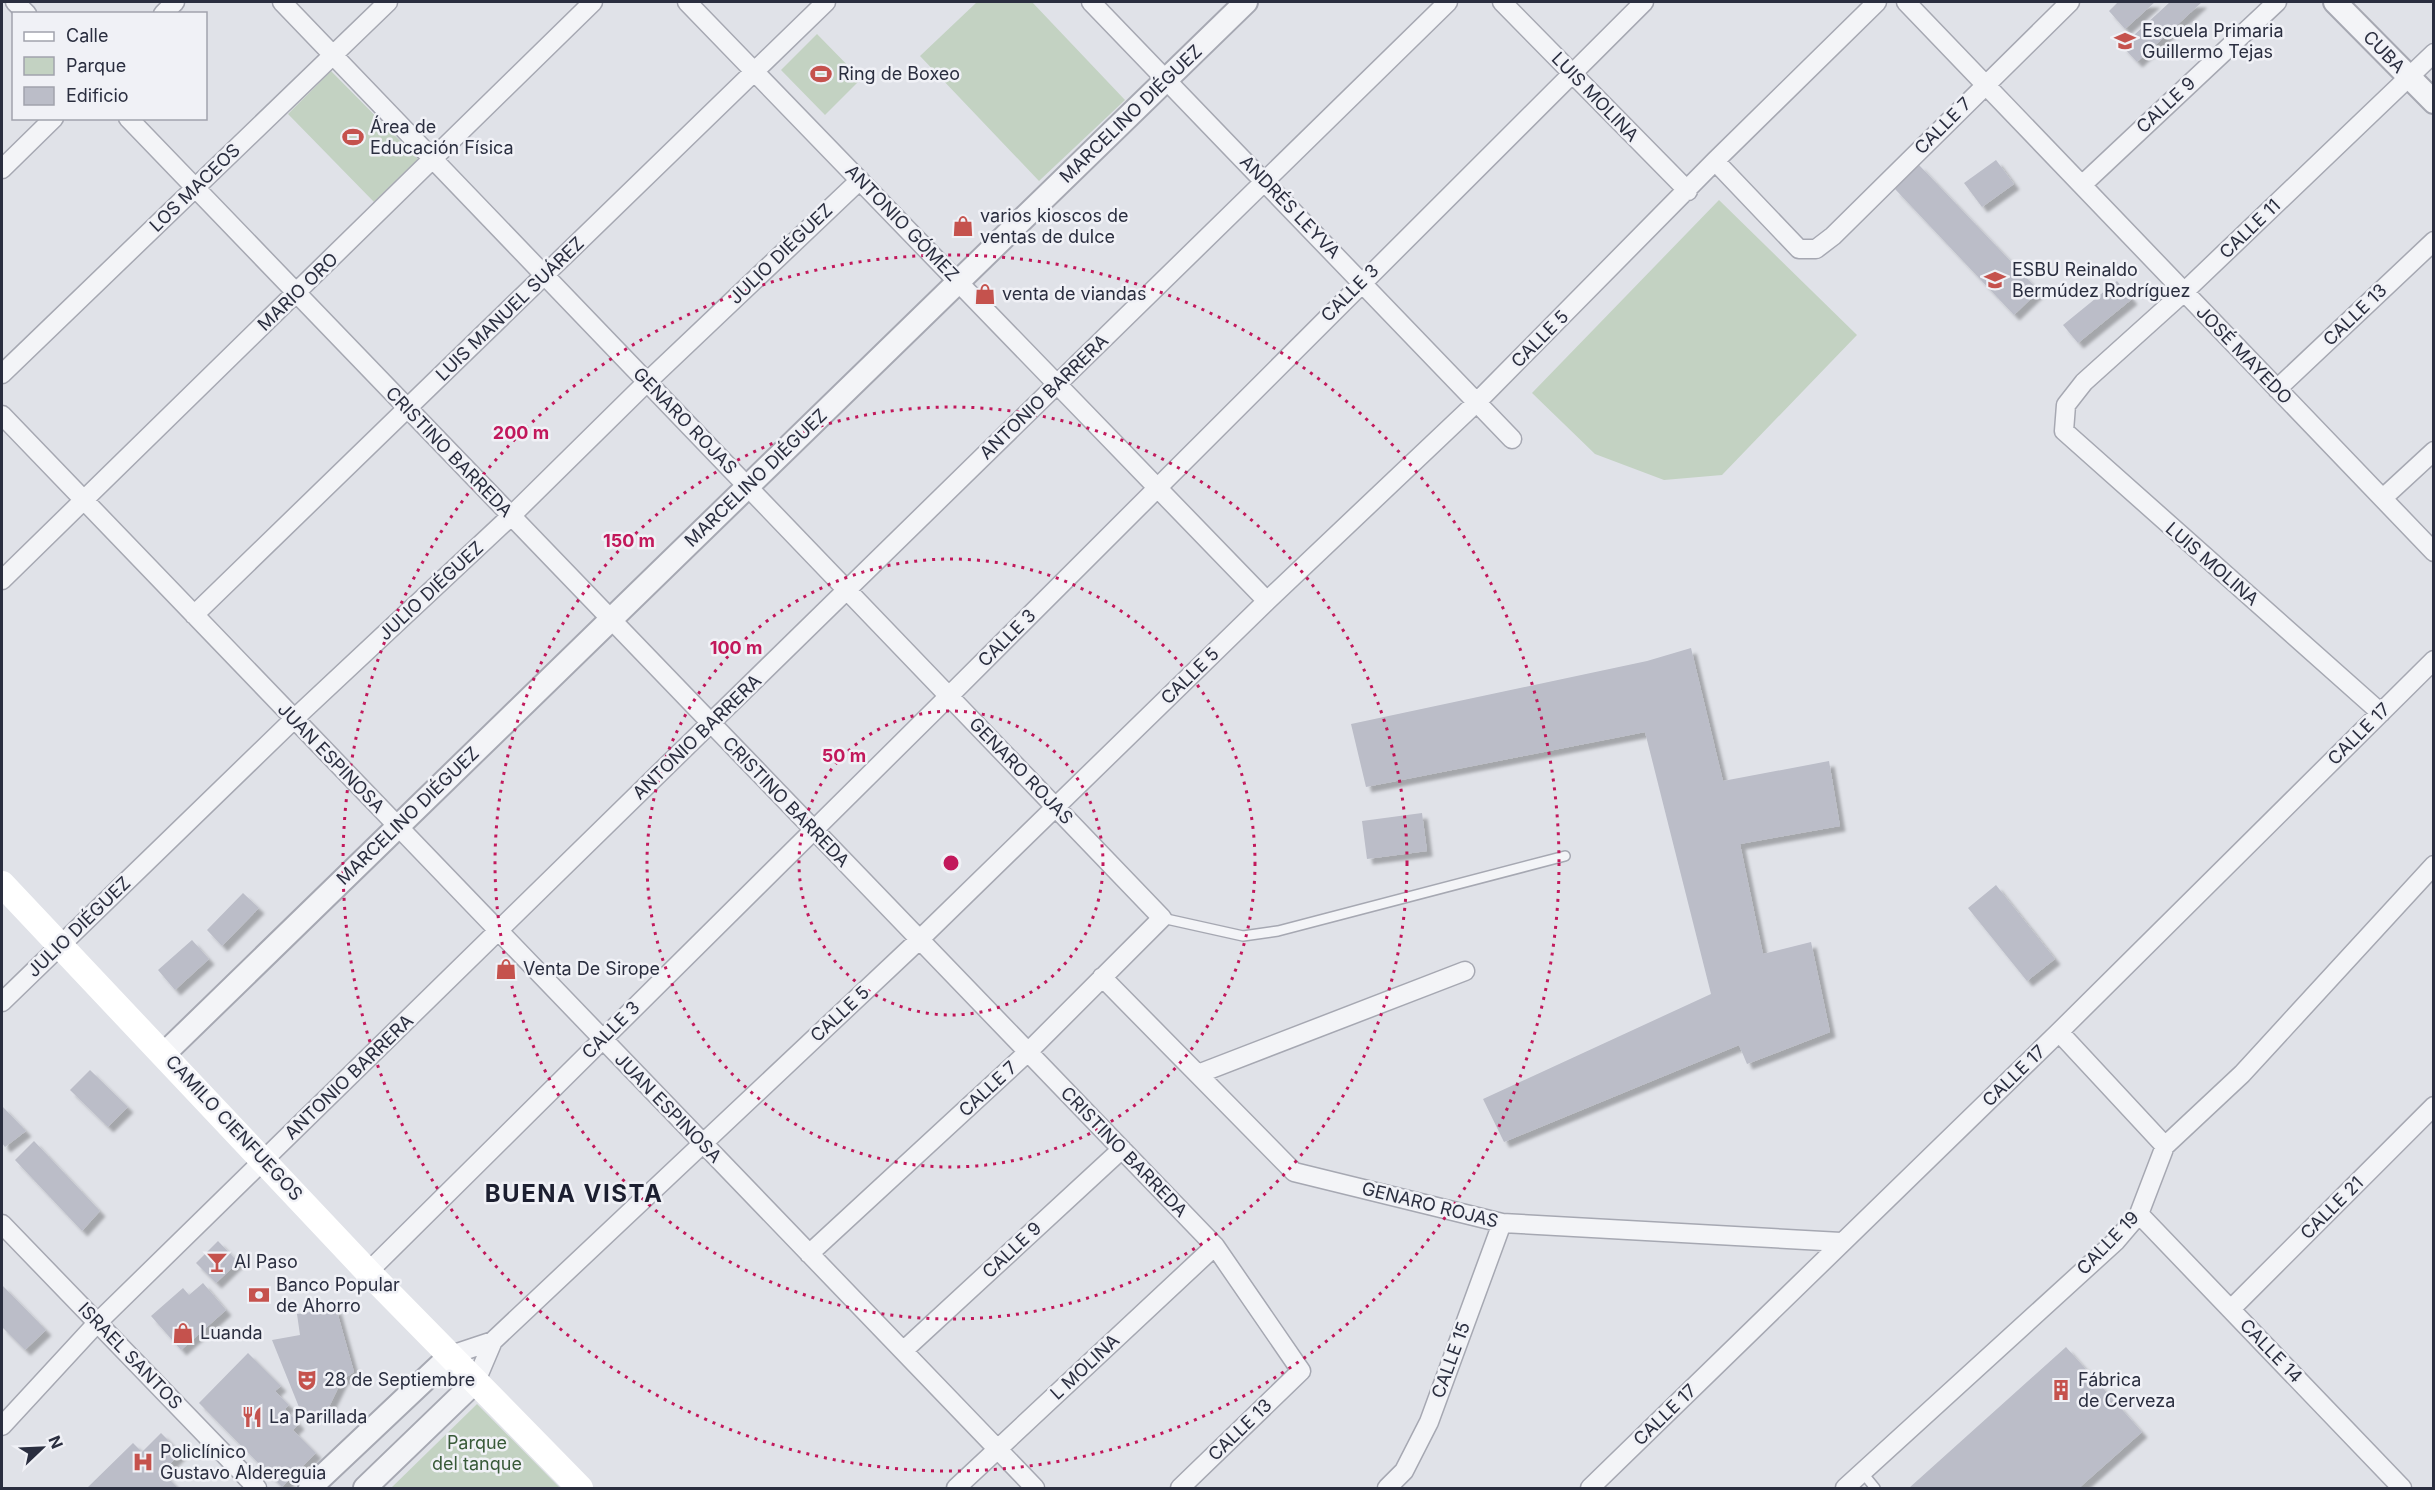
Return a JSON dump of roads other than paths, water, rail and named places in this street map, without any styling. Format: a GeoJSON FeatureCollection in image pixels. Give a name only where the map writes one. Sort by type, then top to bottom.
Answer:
{"type":"FeatureCollection","features":[{"type":"Feature","properties":{"kind":"main road","name":"CAMILO CIENFUEGOS"},"geometry":{"type":"LineString","coordinates":[[2,884],[368,1272],[579,1488]]}},
{"type":"Feature","properties":{"kind":"street","name":"GENARO ROJAS"},"geometry":{"type":"LineString","coordinates":[[282,2],[1162,918]]}},
{"type":"Feature","properties":{"kind":"street","name":"LOS MACEOS"},"geometry":{"type":"LineString","coordinates":[[2,374],[388,2]]}},
{"type":"Feature","properties":{"kind":"street","name":"MARIO ORO"},"geometry":{"type":"LineString","coordinates":[[2,580],[593,2]]}},
{"type":"Feature","properties":{"kind":"street","name":"ANTONIO GÓMEZ"},"geometry":{"type":"LineString","coordinates":[[687,2],[1267,601]]}},
{"type":"Feature","properties":{"kind":"street","name":"LUIS MANUEL SUÁREZ"},"geometry":{"type":"LineString","coordinates":[[194,615],[826,2]]}},
{"type":"Feature","properties":{"kind":"street","name":"ANDRÉS LEYVA"},"geometry":{"type":"LineString","coordinates":[[1091,2],[1167,78],[1512,439]]}},
{"type":"Feature","properties":{"kind":"street","name":"MARCELINO DIÉGUEZ"},"geometry":{"type":"LineString","coordinates":[[164,1054],[1246,2]]}},
{"type":"Feature","properties":{"kind":"street","name":"ANTONIO BARRERA"},"geometry":{"type":"LineString","coordinates":[[2,1426],[98,1322],[1448,2]]}},
{"type":"Feature","properties":{"kind":"street","name":"LUIS MOLINA"},"geometry":{"type":"LineString","coordinates":[[1502,2],[1688,191]]}},
{"type":"Feature","properties":{"kind":"street","name":"CALLE 3"},"geometry":{"type":"LineString","coordinates":[[368,1272],[1644,2]]}},
{"type":"Feature","properties":{"kind":"street","name":"CALLE 5"},"geometry":{"type":"LineString","coordinates":[[465,1369],[919,940],[1267,601],[1477,402],[1877,2]]}},
{"type":"Feature","properties":{"kind":"street","name":"JOSÉ MAYEDO"},"geometry":{"type":"LineString","coordinates":[[1906,2],[2433,552]]}},
{"type":"Feature","properties":{"kind":"street","name":"CALLE 7"},"geometry":{"type":"LineString","coordinates":[[1715,162],[1799,249],[1816,249],[1833,236],[2070,2]]}},
{"type":"Feature","properties":{"kind":"street","name":"CALLE 9"},"geometry":{"type":"LineString","coordinates":[[2082,185],[2277,2]]}},
{"type":"Feature","properties":{"kind":"street","name":"CUBA"},"geometry":{"type":"LineString","coordinates":[[2335,2],[2433,102]]}},
{"type":"Feature","properties":{"kind":"street","name":"CALLE 11"},"geometry":{"type":"LineString","coordinates":[[2066,405],[2084,382],[2184,292],[2433,53]]}},
{"type":"Feature","properties":{"kind":"street"},"geometry":{"type":"LineString","coordinates":[[2,169],[52,120]]}},
{"type":"Feature","properties":{"kind":"street","name":"CRISTINO BARREDA"},"geometry":{"type":"LineString","coordinates":[[130,120],[1215,1246],[1300,1371]]}},
{"type":"Feature","properties":{"kind":"street","name":"JULIO DIÉGUEZ"},"geometry":{"type":"LineString","coordinates":[[2,1002],[294,719],[511,516],[647,382],[860,180]]}},
{"type":"Feature","properties":{"kind":"street","name":"CALLE 13"},"geometry":{"type":"LineString","coordinates":[[2277,389],[2433,241]]}},
{"type":"Feature","properties":{"kind":"street","name":"LUIS MOLINA"},"geometry":{"type":"LineString","coordinates":[[2066,405],[2064,431],[2381,713]]}},
{"type":"Feature","properties":{"kind":"street","name":"JUAN ESPINOSA"},"geometry":{"type":"LineString","coordinates":[[2,415],[1035,1488]]}},
{"type":"Feature","properties":{"kind":"street"},"geometry":{"type":"LineString","coordinates":[[2383,498],[2433,451]]}},
{"type":"Feature","properties":{"kind":"street","name":"CALLE 17"},"geometry":{"type":"LineString","coordinates":[[1590,1488],[2059,1032],[2433,660]]}},
{"type":"Feature","properties":{"kind":"street","name":"CALLE 19"},"geometry":{"type":"LineString","coordinates":[[1845,1488],[2116,1240],[2139,1214],[2165,1146],[2242,1074],[2433,865]]}},
{"type":"Feature","properties":{"kind":"street","name":"CALLE 7"},"geometry":{"type":"LineString","coordinates":[[809,1254],[1028,1052],[1162,918]]}},
{"type":"Feature","properties":{"kind":"street"},"geometry":{"type":"LineString","coordinates":[[1198,1074],[1465,971]]}},
{"type":"Feature","properties":{"kind":"street","name":"GENARO ROJAS"},"geometry":{"type":"LineString","coordinates":[[1102,977],[1294,1172],[1502,1223],[1841,1242]]}},
{"type":"Feature","properties":{"kind":"street"},"geometry":{"type":"LineString","coordinates":[[2059,1032],[2165,1146]]}},
{"type":"Feature","properties":{"kind":"street","name":"CALLE 21"},"geometry":{"type":"LineString","coordinates":[[2231,1310],[2433,1106]]}},
{"type":"Feature","properties":{"kind":"street","name":"CALLE 9"},"geometry":{"type":"LineString","coordinates":[[903,1351],[1122,1149]]}},
{"type":"Feature","properties":{"kind":"street","name":"CALLE 14"},"geometry":{"type":"LineString","coordinates":[[2139,1214],[2402,1488]]}},
{"type":"Feature","properties":{"kind":"street","name":"CALLE 15"},"geometry":{"type":"LineString","coordinates":[[1387,1488],[1404,1471],[1429,1422],[1502,1223]]}},
{"type":"Feature","properties":{"kind":"street","name":"ISRAEL SANTOS"},"geometry":{"type":"LineString","coordinates":[[2,1224],[257,1488]]}},
{"type":"Feature","properties":{"kind":"street","name":"L MOLINA"},"geometry":{"type":"LineString","coordinates":[[956,1488],[1215,1246]]}},
{"type":"Feature","properties":{"kind":"street","name":"CALLE 5"},"geometry":{"type":"LineString","coordinates":[[465,1369],[493,1341]]}},
{"type":"Feature","properties":{"kind":"street"},"geometry":{"type":"LineString","coordinates":[[310,1488],[465,1369]]}},
{"type":"Feature","properties":{"kind":"street"},"geometry":{"type":"LineString","coordinates":[[365,1488],[465,1369]]}},
{"type":"Feature","properties":{"kind":"street","name":"CALLE 13"},"geometry":{"type":"LineString","coordinates":[[1180,1488],[1300,1371]]}},
{"type":"Feature","properties":{"kind":"lane"},"geometry":{"type":"LineString","coordinates":[[1162,918],[1243,936],[1278,931],[1564,856]]}},
{"type":"Feature","properties":{"kind":"lane"},"geometry":{"type":"LineString","coordinates":[[1862,1472],[1875,1488]]}},
{"type":"Feature","properties":{"kind":"place","name":"Escuela Primaria Guillermo Tejas"},"geometry":{"type":"Point","coordinates":[2125,41]}},
{"type":"Feature","properties":{"kind":"place","name":"Ring de Boxeo"},"geometry":{"type":"Point","coordinates":[821,74]}},
{"type":"Feature","properties":{"kind":"place","name":"Área de Educación Física"},"geometry":{"type":"Point","coordinates":[353,137]}},
{"type":"Feature","properties":{"kind":"place","name":"varios kioscos de ventas de dulce"},"geometry":{"type":"Point","coordinates":[963,226]}},
{"type":"Feature","properties":{"kind":"place","name":"ESBU Reinaldo Bermúdez Rodríguez"},"geometry":{"type":"Point","coordinates":[1995,280]}},
{"type":"Feature","properties":{"kind":"place","name":"venta de viandas"},"geometry":{"type":"Point","coordinates":[985,294]}},
{"type":"Feature","properties":{"kind":"place","name":"Venta De Sirope"},"geometry":{"type":"Point","coordinates":[506,969]}},
{"type":"Feature","properties":{"kind":"place","name":"Al Paso"},"geometry":{"type":"Point","coordinates":[217,1262]}},
{"type":"Feature","properties":{"kind":"place","name":"Banco Popular de Ahorro"},"geometry":{"type":"Point","coordinates":[259,1295]}},
{"type":"Feature","properties":{"kind":"place","name":"Luanda"},"geometry":{"type":"Point","coordinates":[183,1333]}},
{"type":"Feature","properties":{"kind":"place","name":"28 de Septiembre"},"geometry":{"type":"Point","coordinates":[307,1380]}},
{"type":"Feature","properties":{"kind":"place","name":"Fábrica de Cerveza"},"geometry":{"type":"Point","coordinates":[2061,1390]}},
{"type":"Feature","properties":{"kind":"place","name":"La Parillada"},"geometry":{"type":"Point","coordinates":[252,1417]}},
{"type":"Feature","properties":{"kind":"place","name":"Policlínico Gustavo Aldereguia"},"geometry":{"type":"Point","coordinates":[143,1462]}},
{"type":"Feature","properties":{"kind":"district","name":"BUENA VISTA"},"geometry":{"type":"Point","coordinates":[574,1194]}},
{"type":"Feature","properties":{"kind":"park label","name":"Parque del tanque"},"geometry":{"type":"Point","coordinates":[477,1453]}}]}
